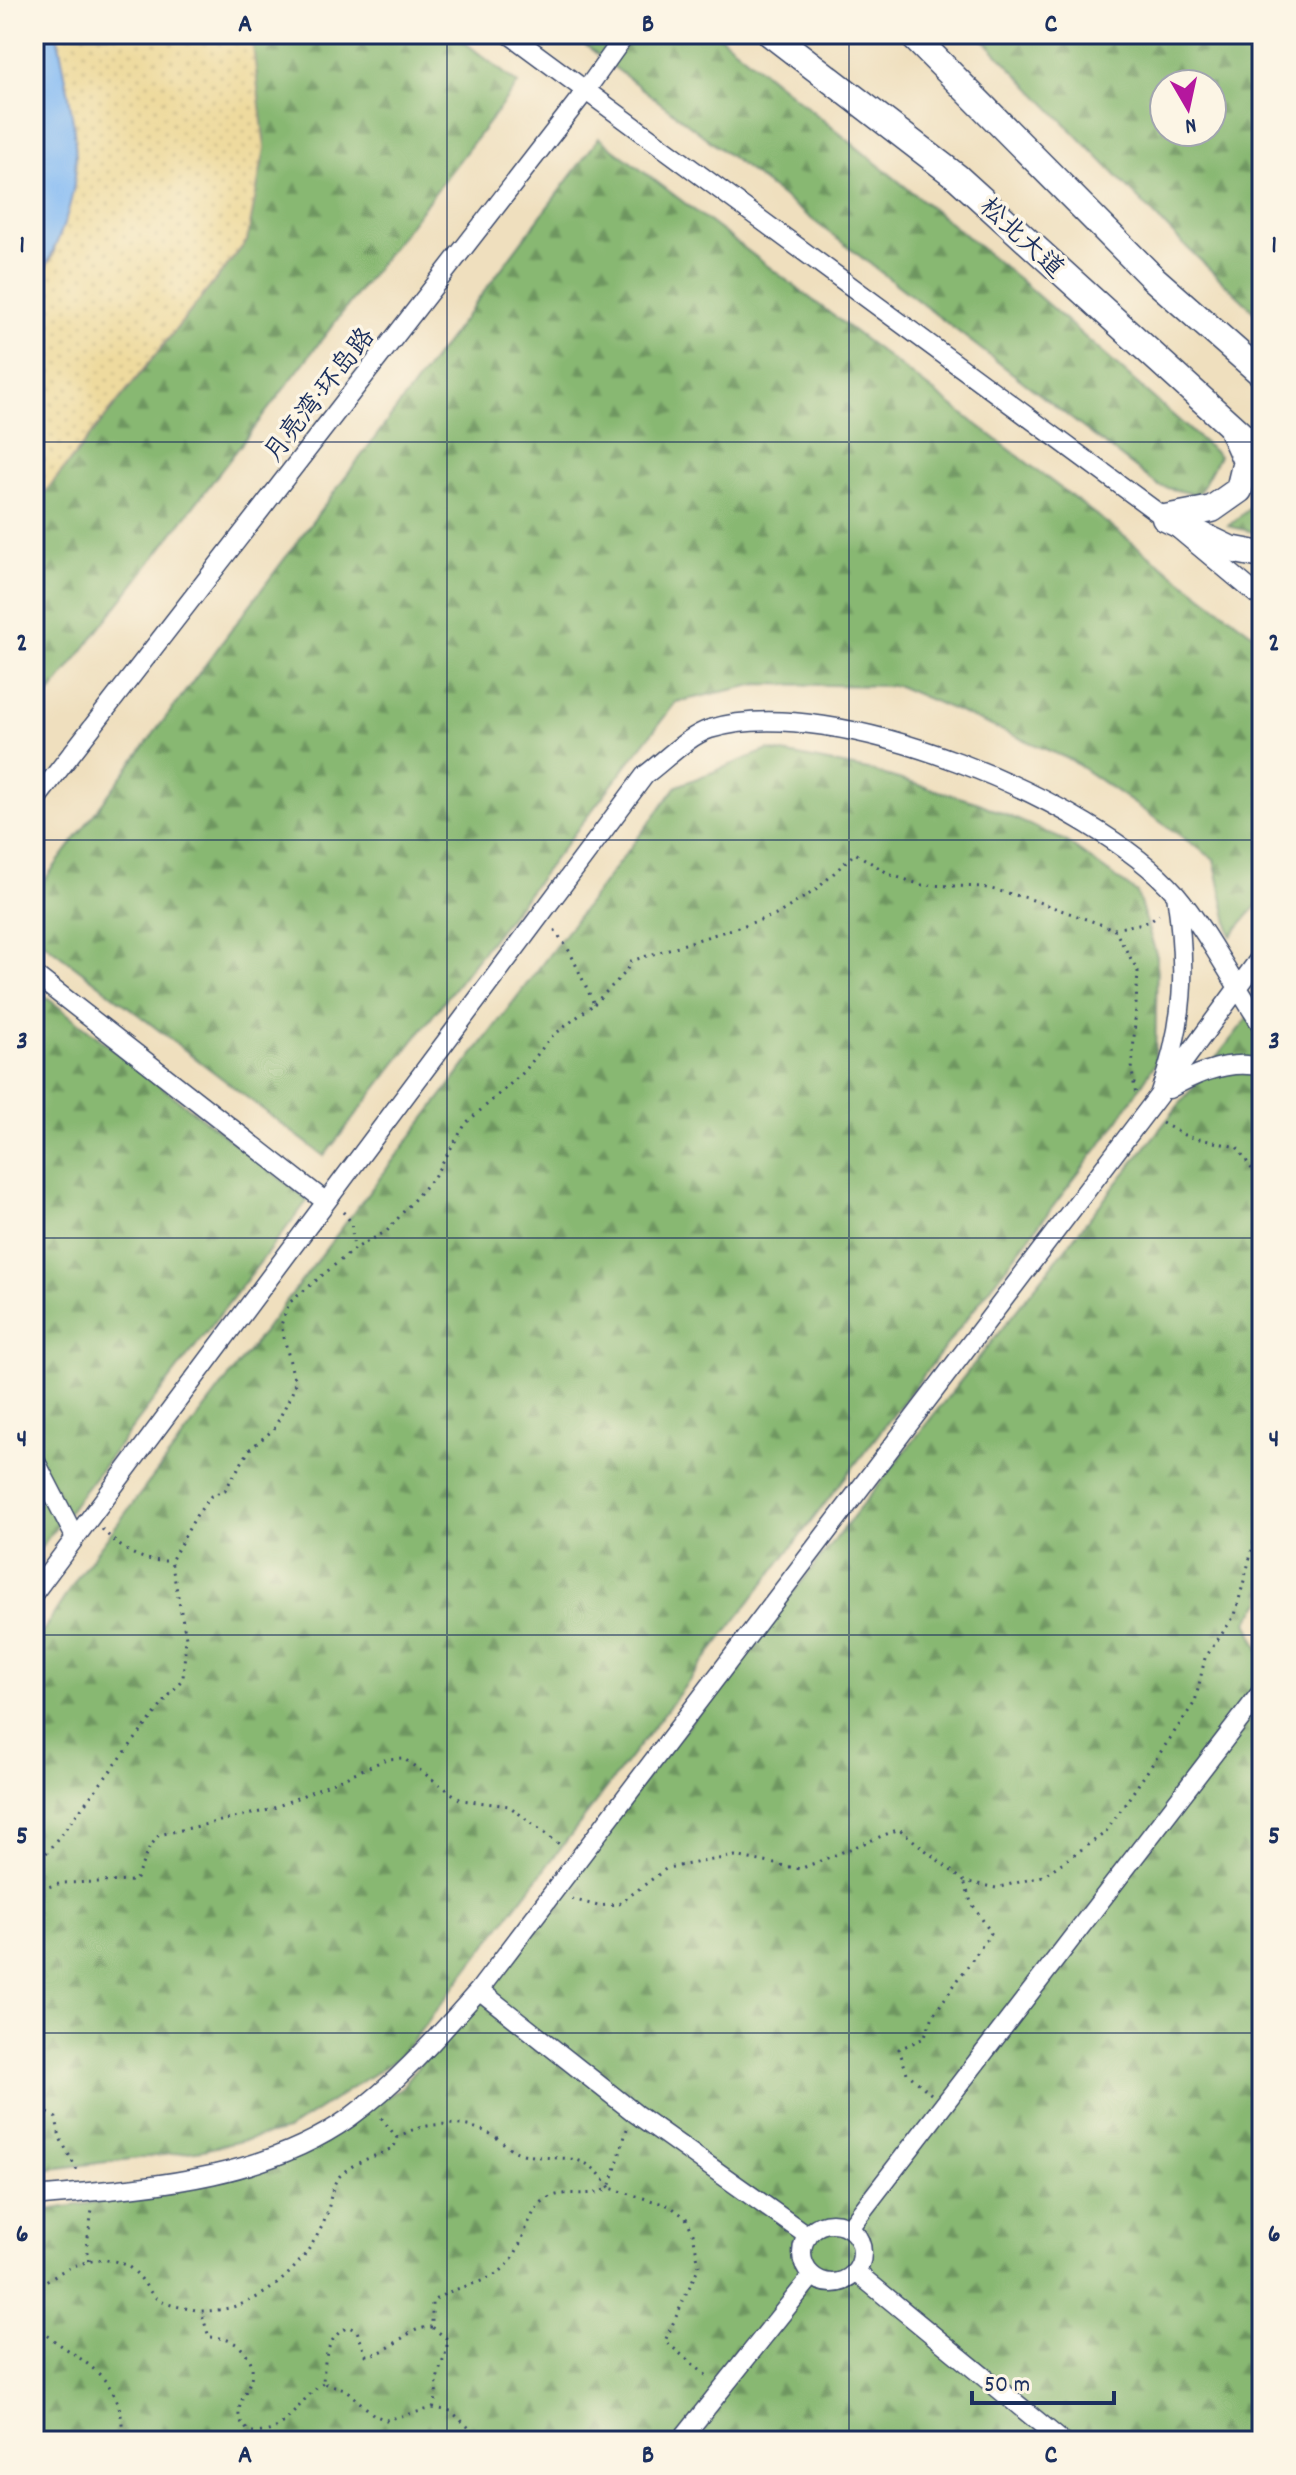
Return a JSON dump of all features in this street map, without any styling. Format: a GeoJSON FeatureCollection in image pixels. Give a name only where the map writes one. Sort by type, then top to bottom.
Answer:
{"type":"FeatureCollection","features":[{"type":"Feature","properties":{"kind":"highway","name":"松北大道"},"geometry":{"type":"LineString","coordinates":[[771,34],[957,177],[1262,454]]}},
{"type":"Feature","properties":{"kind":"highway"},"geometry":{"type":"LineString","coordinates":[[911,34],[1153,278],[1262,374]]}},
{"type":"Feature","properties":{"kind":"highway"},"geometry":{"type":"LineString","coordinates":[[1165,518],[1212,509],[1239,490],[1246,461],[1231,429]]}},
{"type":"Feature","properties":{"kind":"highway"},"geometry":{"type":"LineString","coordinates":[[1165,518],[1230,549],[1262,555]]}},
{"type":"Feature","properties":{"kind":"street"},"geometry":{"type":"LineString","coordinates":[[509,34],[584,93],[1165,518],[1262,599]]}},
{"type":"Feature","properties":{"kind":"street","name":"月亮湾·环岛路"},"geometry":{"type":"LineString","coordinates":[[34,802],[584,93],[626,34]]}},
{"type":"Feature","properties":{"kind":"street"},"geometry":{"type":"LineString","coordinates":[[34,1593],[645,775],[707,730],[764,721],[854,732],[955,762],[1025,788],[1113,839],[1176,899],[1262,1026]]}},
{"type":"Feature","properties":{"kind":"street"},"geometry":{"type":"LineString","coordinates":[[1159,1095],[1173,1058],[1181,1004],[1185,949],[1176,899]]}},
{"type":"Feature","properties":{"kind":"street"},"geometry":{"type":"LineString","coordinates":[[34,2197],[157,2186],[283,2153],[347,2119],[404,2073],[479,1990],[1262,955]]}},
{"type":"Feature","properties":{"kind":"street"},"geometry":{"type":"LineString","coordinates":[[34,974],[326,1202]]}},
{"type":"Feature","properties":{"kind":"street"},"geometry":{"type":"LineString","coordinates":[[1159,1095],[1191,1075],[1205,1071],[1250,1064],[1262,1067]]}},
{"type":"Feature","properties":{"kind":"street"},"geometry":{"type":"LineString","coordinates":[[34,1458],[75,1537]]}},
{"type":"Feature","properties":{"kind":"street"},"geometry":{"type":"LineString","coordinates":[[849,2228],[1262,1691]]}},
{"type":"Feature","properties":{"kind":"street"},"geometry":{"type":"LineString","coordinates":[[479,1990],[636,2114],[808,2236]]}},
{"type":"Feature","properties":{"kind":"street"},"geometry":{"type":"LineString","coordinates":[[830,2223],[849,2228],[856,2235],[863,2253],[856,2272],[849,2279],[830,2284],[812,2276],[802,2259],[808,2236],[820,2226],[830,2223]]}},
{"type":"Feature","properties":{"kind":"street"},"geometry":{"type":"LineString","coordinates":[[856,2272],[1062,2441]]}},
{"type":"Feature","properties":{"kind":"street"},"geometry":{"type":"LineString","coordinates":[[680,2441],[812,2276]]}},
{"type":"Feature","properties":{"kind":"path"},"geometry":{"type":"LineString","coordinates":[[34,1862],[40,1861],[183,1678],[186,1637],[171,1561],[211,1496],[225,1490],[250,1449],[274,1429],[292,1393],[295,1383],[281,1325],[289,1303],[354,1249],[387,1231],[435,1175],[466,1123],[524,1072],[550,1038],[594,1004],[625,973],[631,961],[776,915],[816,890],[855,853],[891,875],[922,885],[983,887],[1114,929],[1148,922],[1176,899]]}},
{"type":"Feature","properties":{"kind":"path"},"geometry":{"type":"LineString","coordinates":[[541,914],[570,952],[594,1004]]}},
{"type":"Feature","properties":{"kind":"path"},"geometry":{"type":"LineString","coordinates":[[1114,929],[1138,971],[1132,1071],[1136,1100],[1145,1113],[1186,1136],[1237,1147],[1262,1185]]}},
{"type":"Feature","properties":{"kind":"path"},"geometry":{"type":"LineString","coordinates":[[326,1202],[351,1222],[354,1249]]}},
{"type":"Feature","properties":{"kind":"path"},"geometry":{"type":"LineString","coordinates":[[554,1891],[598,1906],[619,1904],[667,1868],[735,1856],[800,1869],[899,1829],[964,1881],[996,1888],[1043,1876],[1105,1833],[1195,1702],[1205,1658],[1235,1615],[1262,1512]]}},
{"type":"Feature","properties":{"kind":"path"},"geometry":{"type":"LineString","coordinates":[[90,1517],[129,1555],[153,1562],[171,1561]]}},
{"type":"Feature","properties":{"kind":"path"},"geometry":{"type":"LineString","coordinates":[[34,1891],[62,1883],[135,1881],[149,1848],[159,1835],[269,1810],[387,1759],[403,1758],[461,1800],[509,1806],[579,1859]]}},
{"type":"Feature","properties":{"kind":"path"},"geometry":{"type":"LineString","coordinates":[[945,2106],[907,2073],[899,2049],[924,2038],[934,2014],[991,1933],[971,1902],[964,1881]]}},
{"type":"Feature","properties":{"kind":"path"},"geometry":{"type":"LineString","coordinates":[[369,2101],[397,2138]]}},
{"type":"Feature","properties":{"kind":"path"},"geometry":{"type":"LineString","coordinates":[[34,2105],[56,2118],[60,2138],[90,2192],[89,2261]]}},
{"type":"Feature","properties":{"kind":"path"},"geometry":{"type":"LineString","coordinates":[[432,2327],[432,2302],[445,2291],[502,2270],[521,2246],[534,2213],[544,2200],[559,2194],[596,2196],[610,2188],[623,2134],[636,2114]]}},
{"type":"Feature","properties":{"kind":"path"},"geometry":{"type":"LineString","coordinates":[[34,2290],[48,2278],[89,2261],[123,2263],[136,2272],[156,2298],[173,2306],[201,2311],[237,2308],[282,2281],[321,2227],[336,2181],[347,2170],[394,2147],[397,2138],[414,2127],[470,2127],[522,2154],[573,2157],[600,2173],[610,2188],[670,2206],[686,2218],[699,2266],[665,2341],[722,2389]]}},
{"type":"Feature","properties":{"kind":"path"},"geometry":{"type":"LineString","coordinates":[[201,2311],[209,2337],[220,2337],[239,2346],[249,2359],[249,2389],[241,2404],[240,2420],[248,2431],[262,2435],[275,2432],[308,2393],[323,2383],[328,2351],[339,2330],[349,2327],[357,2331],[366,2355],[380,2354],[414,2328],[432,2327],[447,2339],[448,2351],[438,2374],[438,2399],[433,2408]]}},
{"type":"Feature","properties":{"kind":"path"},"geometry":{"type":"LineString","coordinates":[[34,2326],[97,2369],[114,2391],[122,2441]]}},
{"type":"Feature","properties":{"kind":"path"},"geometry":{"type":"LineString","coordinates":[[323,2383],[345,2389],[374,2415],[386,2420],[433,2408],[451,2411],[483,2441]]}},
{"type":"Feature","properties":{"kind":"green space"},"geometry":{"type":"Polygon","coordinates":[[[242,34],[454,34],[518,84],[34,714],[34,506],[247,241],[252,37],[242,34]]]}},
{"type":"Feature","properties":{"kind":"green space"},"geometry":{"type":"Polygon","coordinates":[[[571,34],[717,34],[1019,279],[1219,456],[1198,495],[1159,486],[571,34]]]}},
{"type":"Feature","properties":{"kind":"green space"},"geometry":{"type":"Polygon","coordinates":[[[978,34],[1262,34],[1262,319],[1176,237],[978,34]]]}},
{"type":"Feature","properties":{"kind":"green space"},"geometry":{"type":"Polygon","coordinates":[[[599,138],[1262,641],[1262,899],[1231,936],[1214,859],[1071,760],[898,686],[758,684],[676,702],[324,1156],[34,935],[34,894],[599,138]]]}},
{"type":"Feature","properties":{"kind":"green space"},"geometry":{"type":"Polygon","coordinates":[[[1262,498],[1262,534],[1228,526],[1262,498]]]}},
{"type":"Feature","properties":{"kind":"green space"},"geometry":{"type":"Polygon","coordinates":[[[768,750],[868,770],[979,803],[1064,840],[1137,893],[1157,957],[1155,1064],[1114,1127],[401,2056],[287,2130],[203,2150],[34,2171],[34,1645],[81,1572],[677,786],[768,750]]]}},
{"type":"Feature","properties":{"kind":"green space"},"geometry":{"type":"Polygon","coordinates":[[[34,988],[308,1200],[34,1556],[34,988]]]}},
{"type":"Feature","properties":{"kind":"green space"},"geometry":{"type":"Polygon","coordinates":[[[1262,1000],[1262,1601],[1247,1622],[1262,1656],[1262,2441],[34,2441],[34,2212],[159,2192],[275,2165],[401,2088],[1262,1000]]]}},
{"type":"Feature","properties":{"kind":"sand"},"geometry":{"type":"Polygon","coordinates":[[[57,34],[252,37],[265,148],[247,241],[34,506],[34,287],[54,254],[69,99],[57,34]]]}},
{"type":"Feature","properties":{"kind":"water"},"geometry":{"type":"Polygon","coordinates":[[[34,34],[57,34],[76,160],[73,191],[65,220],[34,287],[34,34]]]}}]}
